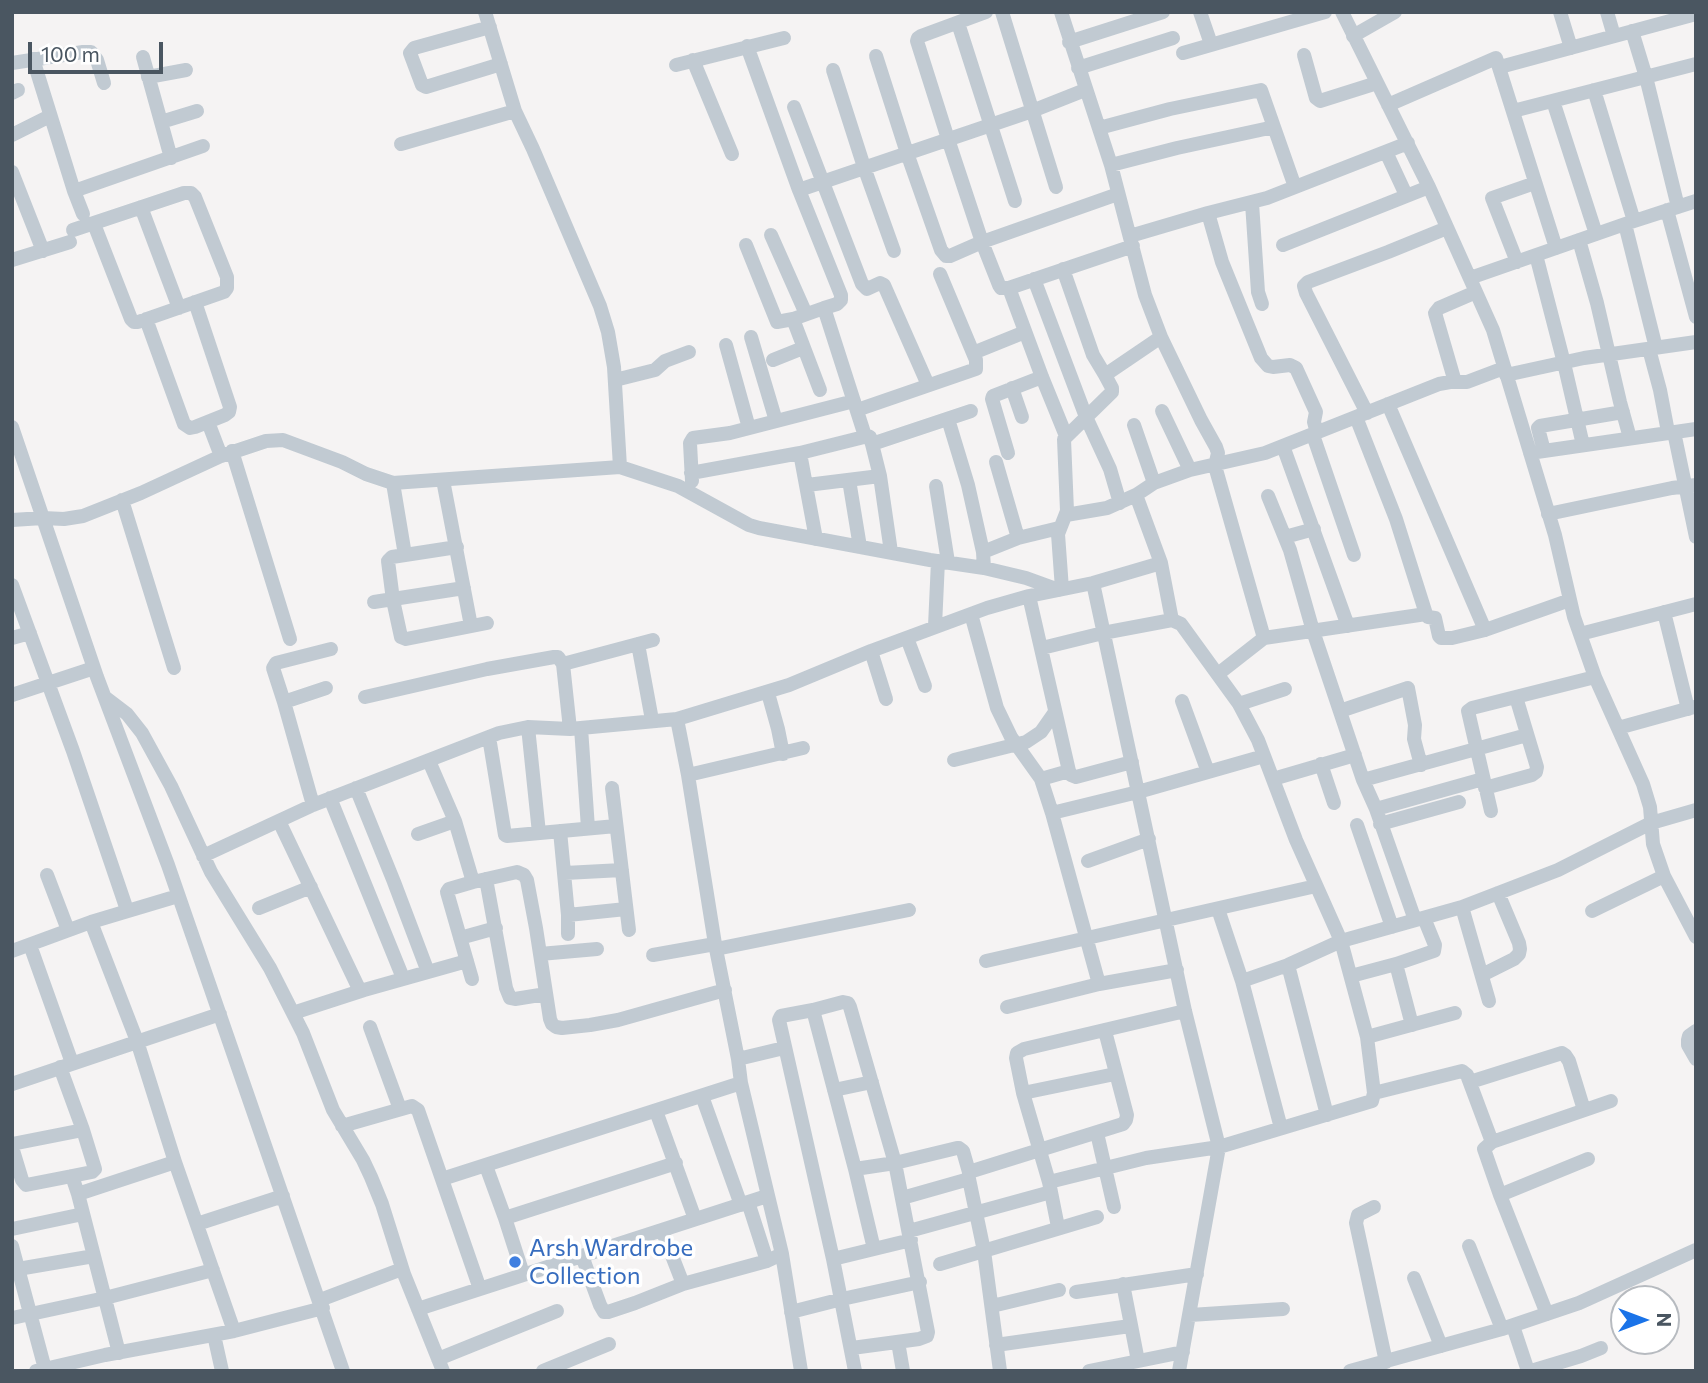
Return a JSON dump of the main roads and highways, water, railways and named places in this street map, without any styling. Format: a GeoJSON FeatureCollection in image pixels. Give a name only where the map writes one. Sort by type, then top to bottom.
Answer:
{"type":"FeatureCollection","features":[{"type":"Feature","properties":{"kind":"place","name":"Arsh Wardrobe Collection"},"geometry":{"type":"Point","coordinates":[515,1262]}}]}
